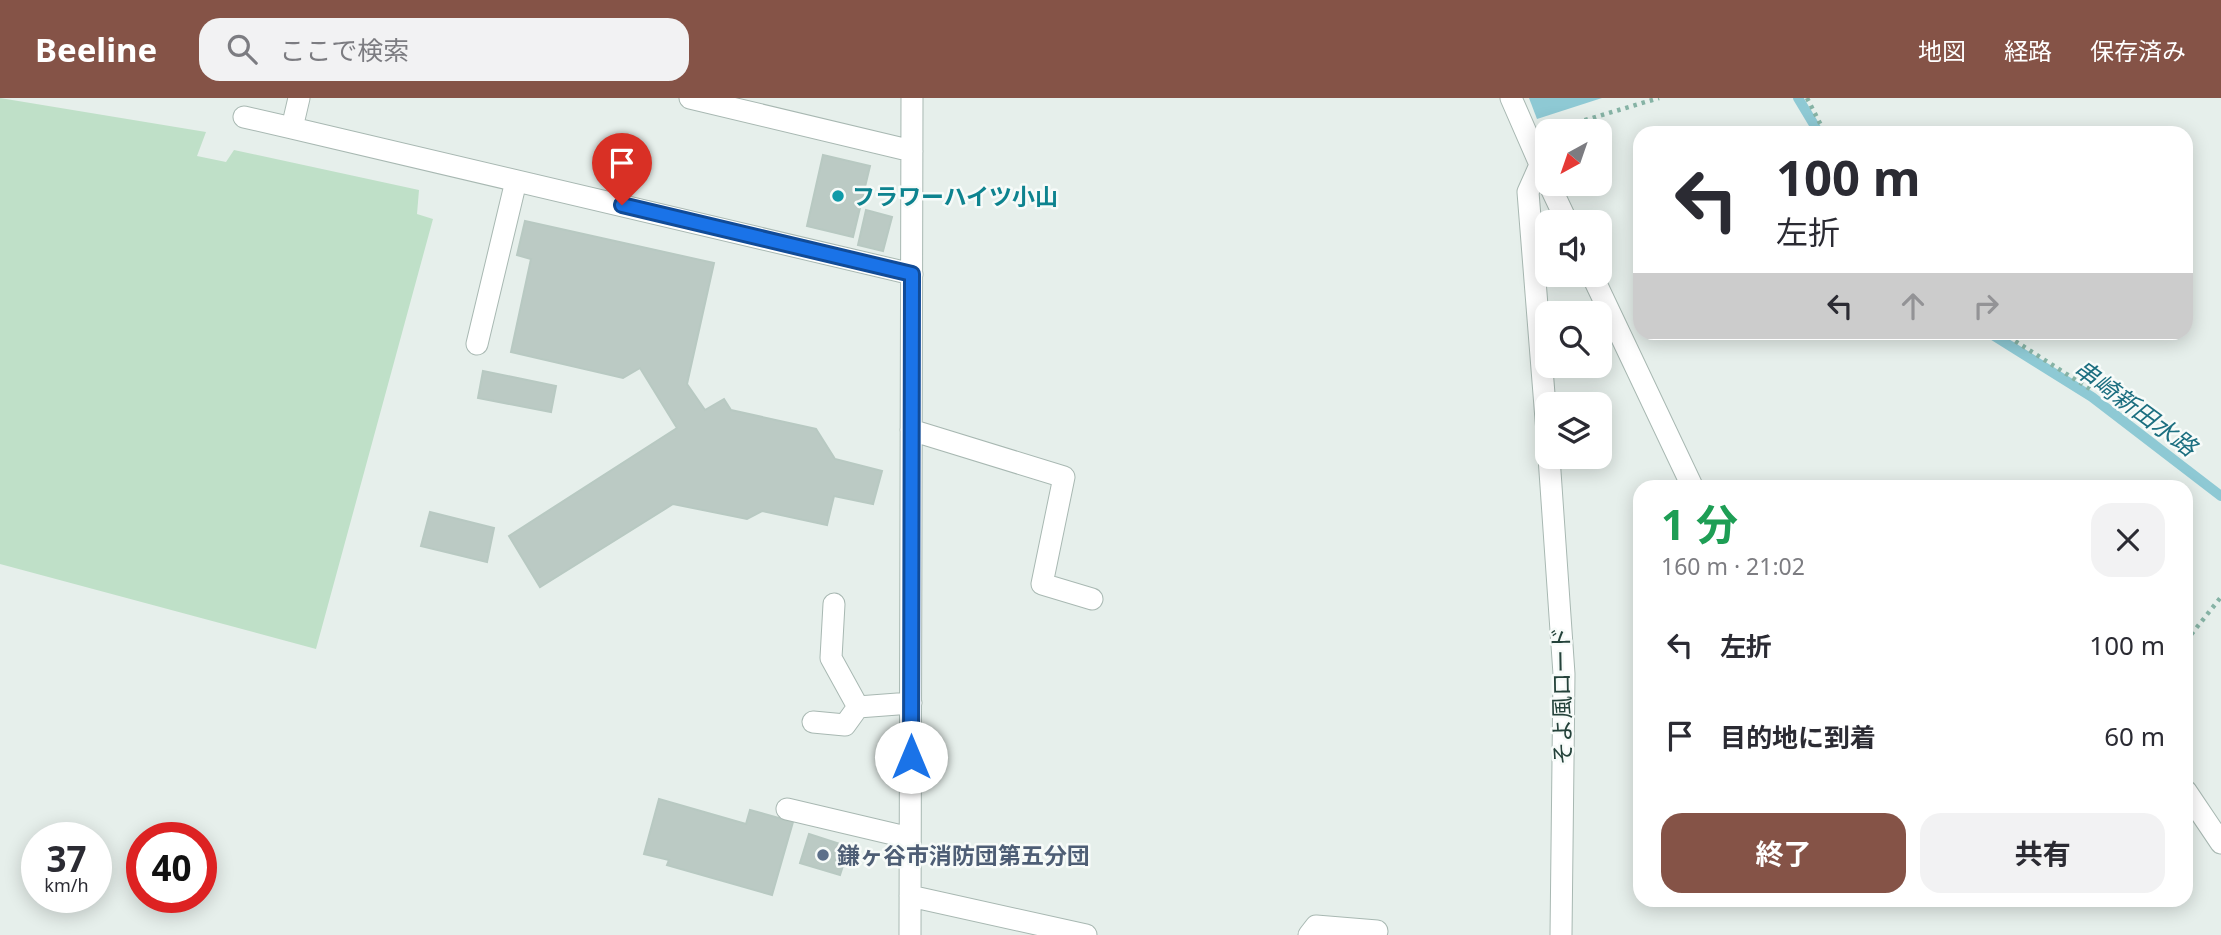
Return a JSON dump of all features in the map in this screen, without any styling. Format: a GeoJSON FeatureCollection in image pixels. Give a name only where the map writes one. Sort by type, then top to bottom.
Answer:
{"type":"FeatureCollection","features":[{"type":"Feature","properties":{"kind":"street"},"geometry":{"type":"LineString","coordinates":[[292,128],[299,98]]}},
{"type":"Feature","properties":{"kind":"street"},"geometry":{"type":"LineString","coordinates":[[690,98],[912,150]]}},
{"type":"Feature","properties":{"kind":"street"},"geometry":{"type":"LineString","coordinates":[[911,935],[912,98]]}},
{"type":"Feature","properties":{"kind":"street"},"geometry":{"type":"LineString","coordinates":[[1511,98],[1535,153]]}},
{"type":"Feature","properties":{"kind":"street"},"geometry":{"type":"LineString","coordinates":[[244,117],[912,274]]}},
{"type":"Feature","properties":{"kind":"street"},"geometry":{"type":"LineString","coordinates":[[477,344],[516,181]]}},
{"type":"Feature","properties":{"kind":"street"},"geometry":{"type":"LineString","coordinates":[[1535,185],[1528,192],[1544,392]]}},
{"type":"Feature","properties":{"kind":"street"},"geometry":{"type":"LineString","coordinates":[[1598,287],[1689,480]]}},
{"type":"Feature","properties":{"kind":"street"},"geometry":{"type":"LineString","coordinates":[[911,430],[1064,477],[1042,584],[1092,599]]}},
{"type":"Feature","properties":{"kind":"street","name":"そよ風ロード"},"geometry":{"type":"LineString","coordinates":[[1550,469],[1564,674],[1561,935]]}},
{"type":"Feature","properties":{"kind":"street"},"geometry":{"type":"LineString","coordinates":[[834,604],[831,658],[858,707]]}},
{"type":"Feature","properties":{"kind":"street"},"geometry":{"type":"LineString","coordinates":[[813,722],[845,725],[858,707],[911,703]]}},
{"type":"Feature","properties":{"kind":"street"},"geometry":{"type":"LineString","coordinates":[[2193,800],[2221,843]]}},
{"type":"Feature","properties":{"kind":"street"},"geometry":{"type":"LineString","coordinates":[[786,809],[910,838]]}},
{"type":"Feature","properties":{"kind":"street"},"geometry":{"type":"LineString","coordinates":[[910,896],[1086,935]]}},
{"type":"Feature","properties":{"kind":"street"},"geometry":{"type":"LineString","coordinates":[[1309,935],[1316,926],[1377,931]]}},
{"type":"Feature","properties":{"kind":"path"},"geometry":{"type":"LineString","coordinates":[[1588,119],[1659,98]]}},
{"type":"Feature","properties":{"kind":"path"},"geometry":{"type":"LineString","coordinates":[[1807,98],[1821,126]]}},
{"type":"Feature","properties":{"kind":"path"},"geometry":{"type":"LineString","coordinates":[[2013,340],[2093,391]]}},
{"type":"Feature","properties":{"kind":"path"},"geometry":{"type":"LineString","coordinates":[[2193,632],[2221,597]]}},
{"type":"Feature","properties":{"kind":"green space"},"geometry":{"type":"Polygon","coordinates":[[[0,98],[206,132],[197,156],[226,162],[234,150],[419,190],[417,214],[433,219],[316,649],[0,564],[0,98]]]}},
{"type":"Feature","properties":{"kind":"water"},"geometry":{"type":"Polygon","coordinates":[[[1529,98],[1602,98],[1537,119],[1529,98]]]}},
{"type":"Feature","properties":{"kind":"building","name":"フラワーハイツ小山"},"geometry":{"type":"Polygon","coordinates":[[[823,155],[870,166],[853,237],[807,226],[823,155]]]}},
{"type":"Feature","properties":{"kind":"building"},"geometry":{"type":"Polygon","coordinates":[[[866,210],[892,217],[883,251],[858,245],[866,210]]]}},
{"type":"Feature","properties":{"kind":"building"},"geometry":{"type":"Polygon","coordinates":[[[525,221],[714,263],[687,384],[705,410],[724,399],[731,410],[816,429],[835,459],[882,471],[873,504],[834,496],[827,525],[762,511],[747,519],[673,504],[540,587],[509,536],[677,428],[640,368],[623,378],[511,352],[531,259],[517,255],[525,221]]]}},
{"type":"Feature","properties":{"kind":"building"},"geometry":{"type":"Polygon","coordinates":[[[483,371],[556,386],[551,412],[478,398],[483,371]]]}},
{"type":"Feature","properties":{"kind":"building"},"geometry":{"type":"Polygon","coordinates":[[[430,512],[494,528],[487,562],[421,546],[430,512]]]}},
{"type":"Feature","properties":{"kind":"building"},"geometry":{"type":"Polygon","coordinates":[[[659,799],[746,824],[750,810],[793,822],[772,895],[667,865],[669,860],[644,854],[659,799]]]}},
{"type":"Feature","properties":{"kind":"building"},"geometry":{"type":"Polygon","coordinates":[[[809,834],[849,847],[840,875],[800,863],[809,834]]]}},
{"type":"Feature","properties":{"kind":"waterway","name":"串崎新田水路"},"geometry":{"type":"LineString","coordinates":[[1798,98],[1815,126]]}},
{"type":"Feature","properties":{"kind":"waterway","name":"串崎新田水路"},"geometry":{"type":"LineString","coordinates":[[2001,340],[2092,397],[2221,496]]}},
{"type":"Feature","properties":{"kind":"place","name":"フラワーハイツ小山"},"geometry":{"type":"Point","coordinates":[838,196]}},
{"type":"Feature","properties":{"kind":"place","name":"鎌ヶ谷市消防団第五分団"},"geometry":{"type":"Point","coordinates":[823,855]}},
{"type":"Feature","properties":{"kind":"route"},"geometry":{"type":"LineString","coordinates":[[622,205],[912,274],[911,757]]}}]}
